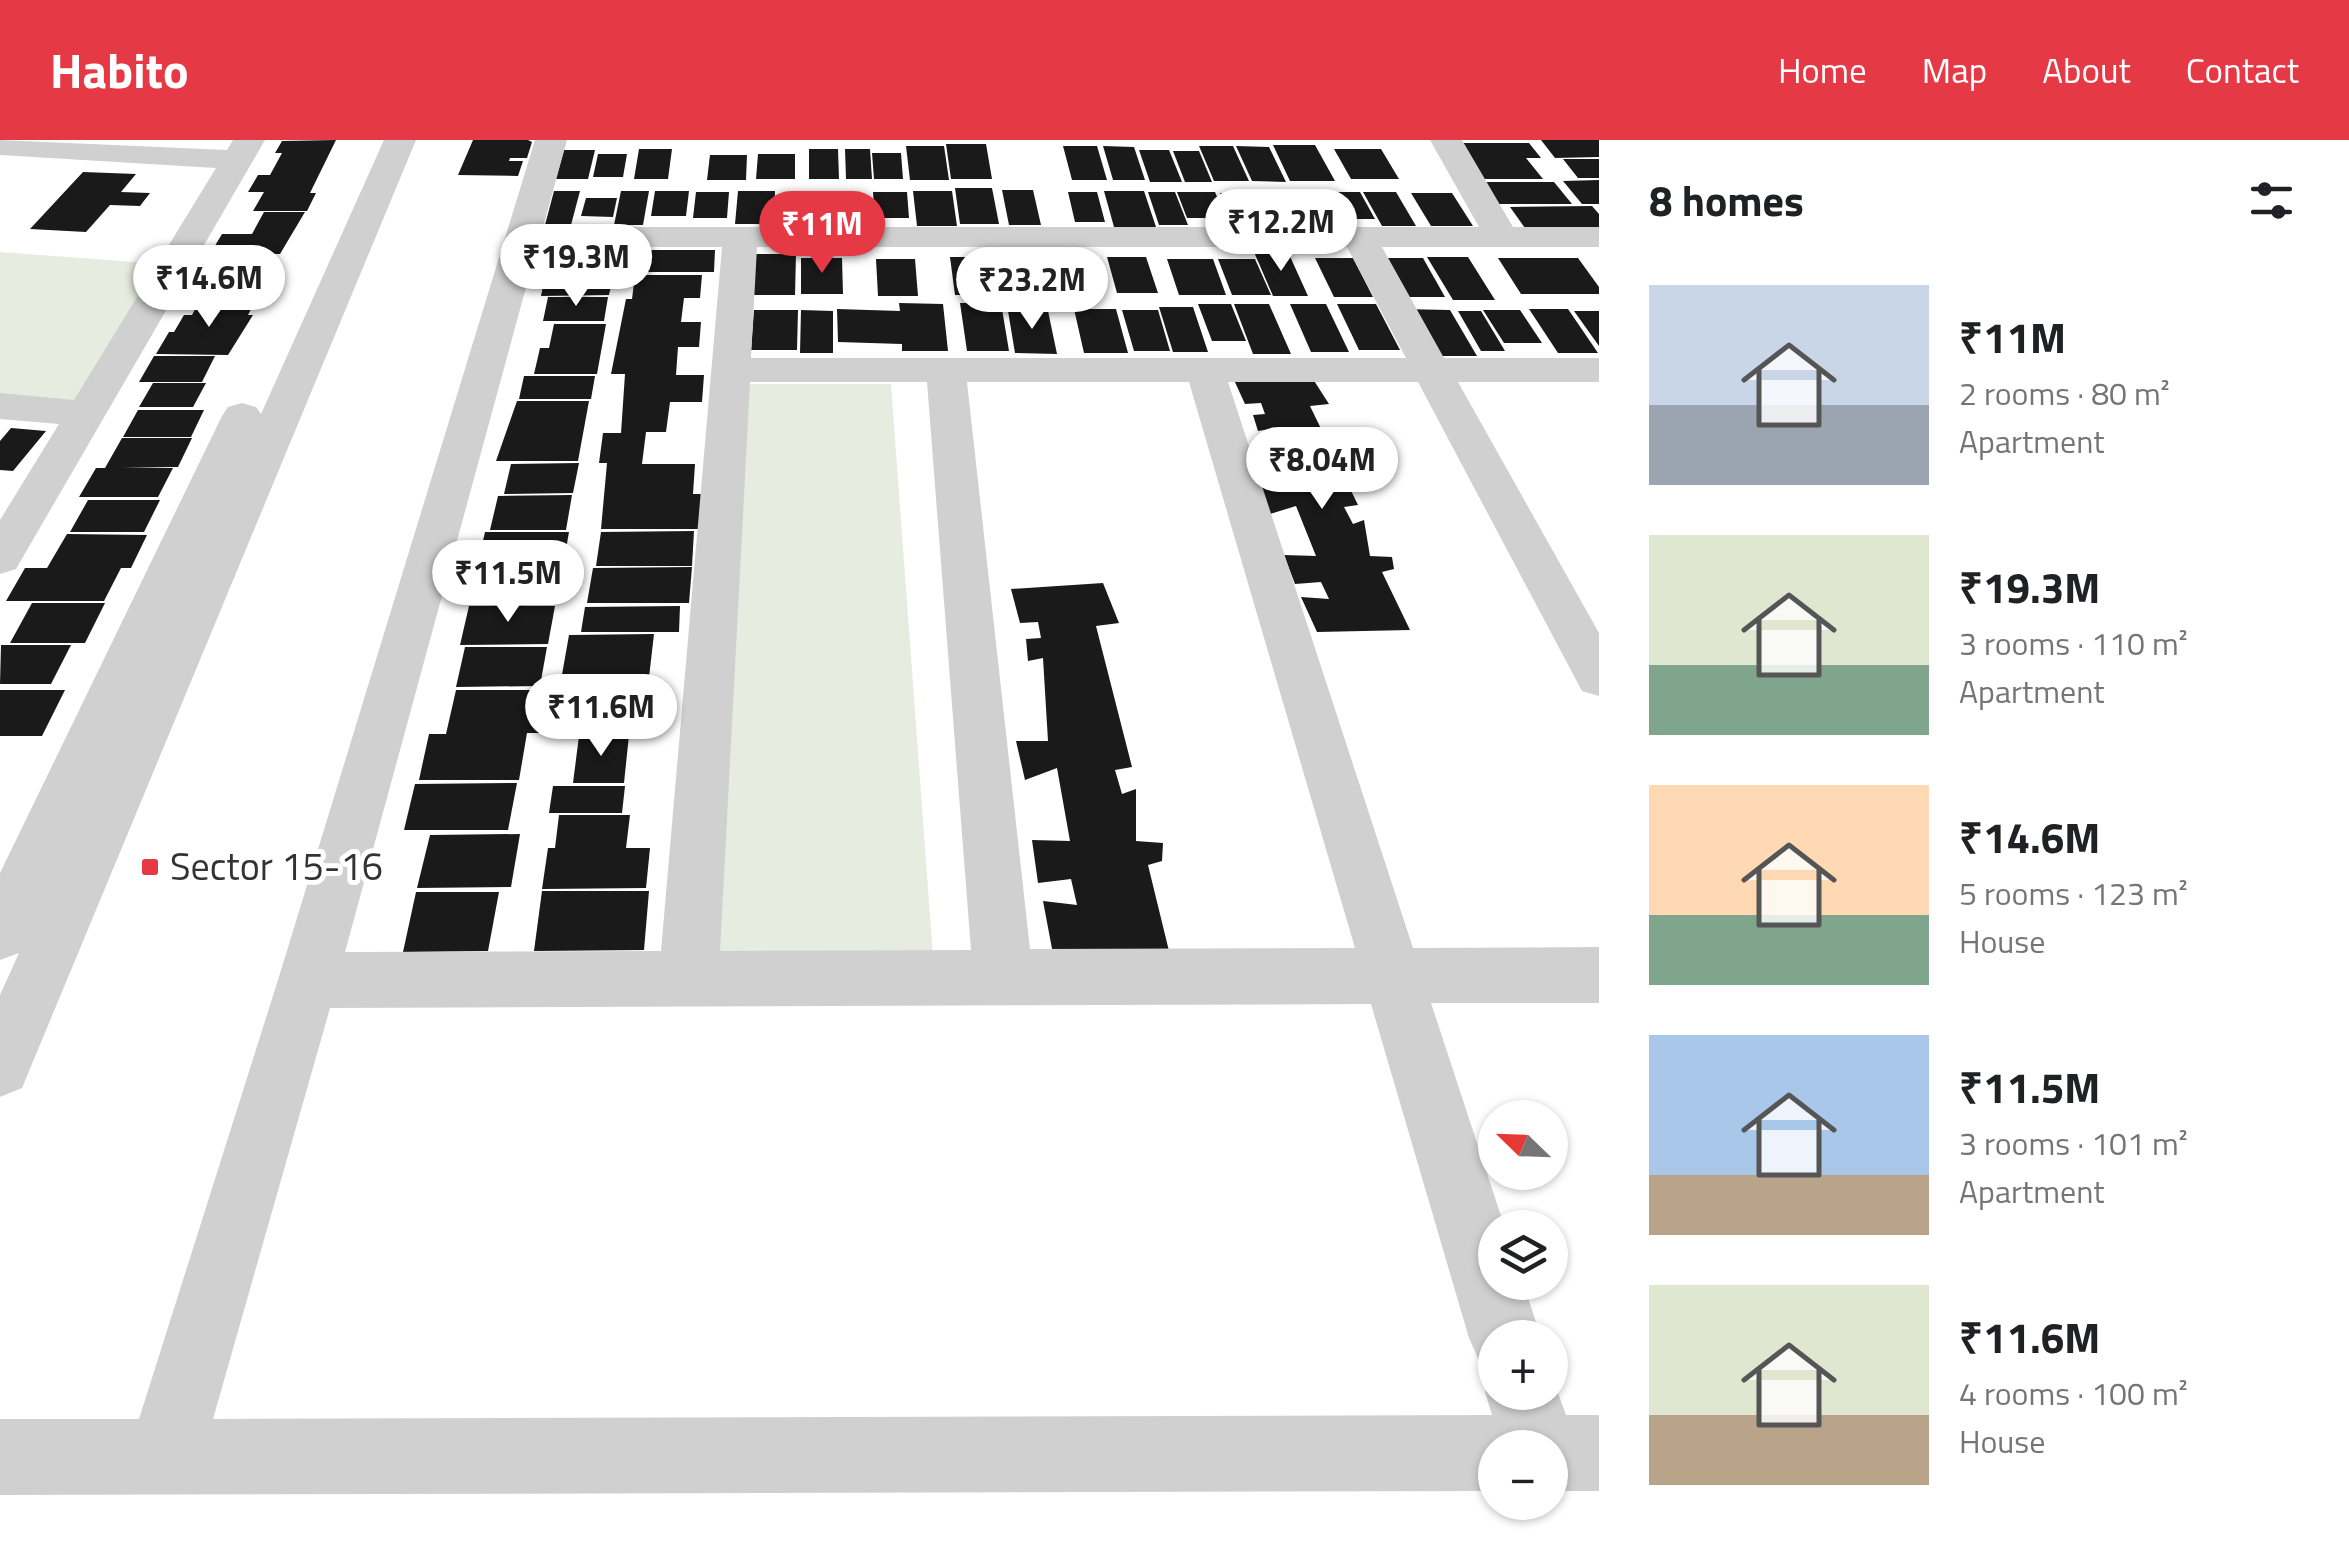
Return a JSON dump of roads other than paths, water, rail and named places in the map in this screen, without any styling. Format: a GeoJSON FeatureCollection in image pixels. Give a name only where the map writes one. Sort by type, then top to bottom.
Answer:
{"type":"FeatureCollection","features":[{"type":"Feature","properties":{"kind":"street"},"geometry":{"type":"LineString","coordinates":[[0,1066],[42,856],[370,140]]}},
{"type":"Feature","properties":{"kind":"street"},"geometry":{"type":"LineString","coordinates":[[0,934],[400,140]]}},
{"type":"Feature","properties":{"kind":"street"},"geometry":{"type":"LineString","coordinates":[[165,1456],[308,980],[551,140]]}},
{"type":"Feature","properties":{"kind":"street"},"geometry":{"type":"LineString","coordinates":[[1446,140],[1502,237]]}},
{"type":"Feature","properties":{"kind":"street"},"geometry":{"type":"LineString","coordinates":[[0,146],[244,150]]}},
{"type":"Feature","properties":{"kind":"street"},"geometry":{"type":"LineString","coordinates":[[0,558],[244,150]]}},
{"type":"Feature","properties":{"kind":"street"},"geometry":{"type":"LineString","coordinates":[[523,236],[1599,238]]}},
{"type":"Feature","properties":{"kind":"street"},"geometry":{"type":"LineString","coordinates":[[689,976],[740,237]]}},
{"type":"Feature","properties":{"kind":"street"},"geometry":{"type":"LineString","coordinates":[[1359,237],[1599,678]]}},
{"type":"Feature","properties":{"kind":"street"},"geometry":{"type":"LineString","coordinates":[[732,370],[1599,370]]}},
{"type":"Feature","properties":{"kind":"street"},"geometry":{"type":"LineString","coordinates":[[946,370],[1003,978]]}},
{"type":"Feature","properties":{"kind":"street"},"geometry":{"type":"LineString","coordinates":[[1205,370],[1498,1320]]}},
{"type":"Feature","properties":{"kind":"street"},"geometry":{"type":"LineString","coordinates":[[0,406],[85,414]]}},
{"type":"Feature","properties":{"kind":"street"},"geometry":{"type":"LineString","coordinates":[[308,980],[1599,975]]}},
{"type":"Feature","properties":{"kind":"street"},"geometry":{"type":"LineString","coordinates":[[1568,1453],[1599,1452]]}},
{"type":"Feature","properties":{"kind":"street"},"geometry":{"type":"LineString","coordinates":[[0,1457],[1478,1453]]}},
{"type":"Feature","properties":{"kind":"place","name":"Sector 15-16"},"geometry":{"type":"Point","coordinates":[150,867]}}]}
